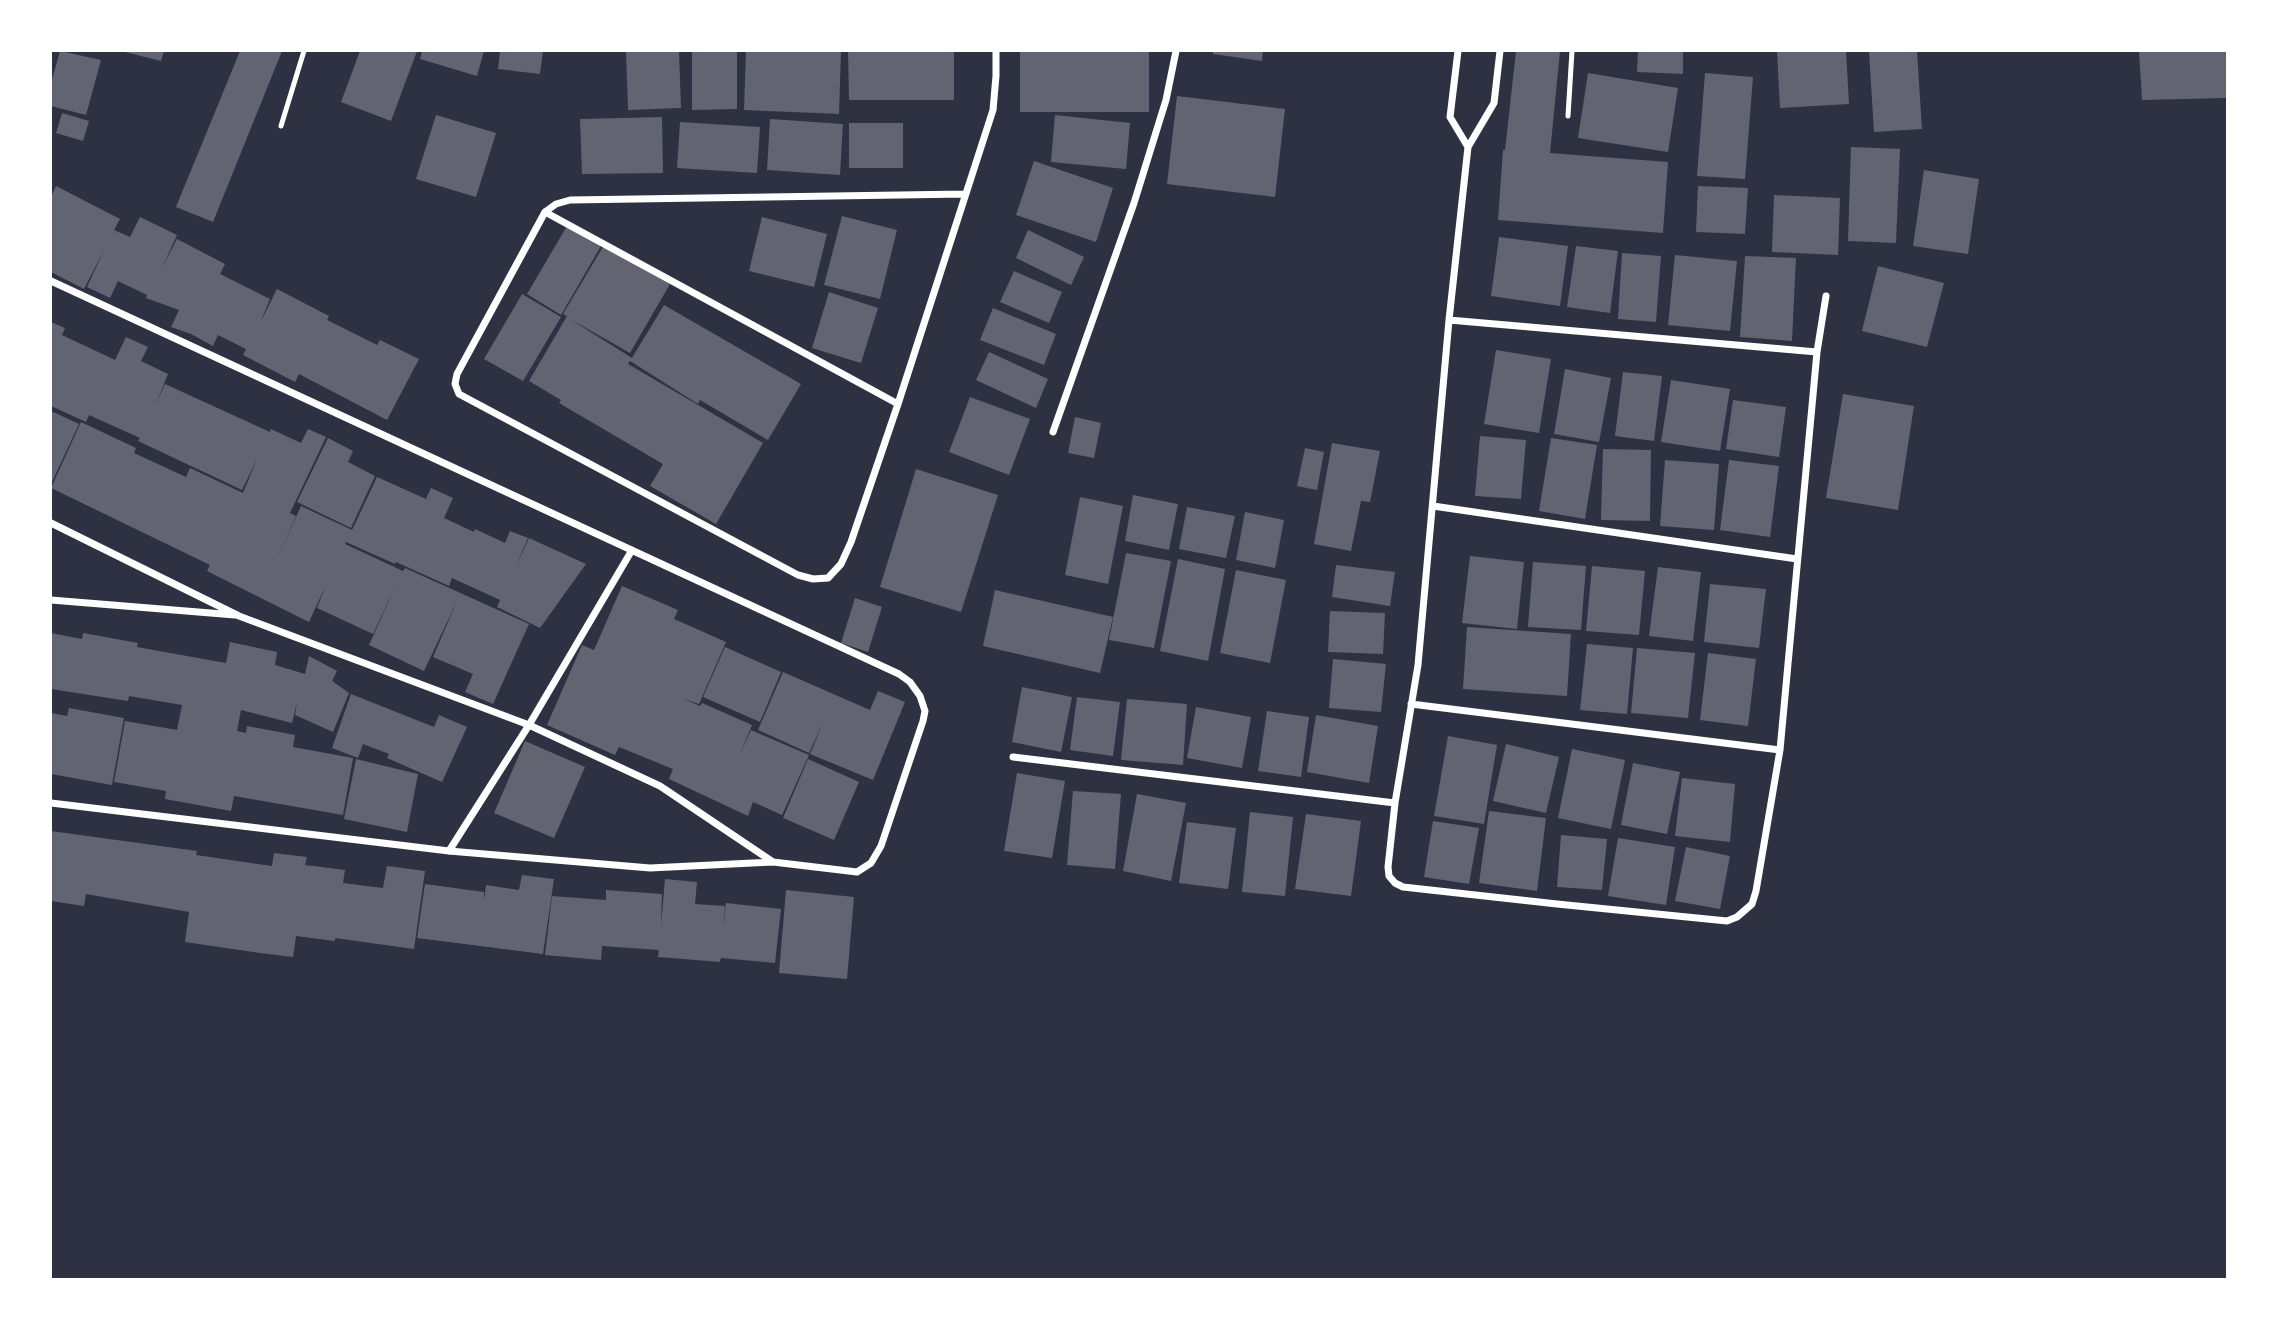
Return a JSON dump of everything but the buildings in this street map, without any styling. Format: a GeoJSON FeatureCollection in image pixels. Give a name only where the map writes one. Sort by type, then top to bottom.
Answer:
{"type":"FeatureCollection","features":[{"type":"Feature","properties":{"kind":"street"},"geometry":{"type":"LineString","coordinates":[[965,194],[570,200],[555,204],[545,212],[457,373],[455,384],[459,394],[472,402],[786,569],[813,579],[828,578],[841,564],[851,542],[993,110],[996,51]]}},
{"type":"Feature","properties":{"kind":"street"},"geometry":{"type":"LineString","coordinates":[[1053,432],[1134,203],[1166,100],[1176,51]]}},
{"type":"Feature","properties":{"kind":"street"},"geometry":{"type":"LineString","coordinates":[[1458,51],[1450,117],[1468,147]]}},
{"type":"Feature","properties":{"kind":"street"},"geometry":{"type":"LineString","coordinates":[[1500,51],[1494,103],[1468,147],[1449,320],[1418,665],[1395,803],[1388,867],[1389,876],[1395,883],[1403,887],[1727,921],[1748,909],[1756,891],[1780,750],[1817,352],[1826,296]]}},
{"type":"Feature","properties":{"kind":"street"},"geometry":{"type":"LineString","coordinates":[[545,212],[898,404]]}},
{"type":"Feature","properties":{"kind":"street"},"geometry":{"type":"LineString","coordinates":[[51,281],[900,674],[920,696],[925,712],[881,846],[872,863],[857,872],[773,862],[650,868],[449,852],[51,803]]}},
{"type":"Feature","properties":{"kind":"street"},"geometry":{"type":"LineString","coordinates":[[1449,320],[1817,352]]}},
{"type":"Feature","properties":{"kind":"street"},"geometry":{"type":"LineString","coordinates":[[1433,506],[1797,559]]}},
{"type":"Feature","properties":{"kind":"street"},"geometry":{"type":"LineString","coordinates":[[51,523],[239,616],[529,724],[660,786],[773,862]]}},
{"type":"Feature","properties":{"kind":"street"},"geometry":{"type":"LineString","coordinates":[[449,852],[632,550]]}},
{"type":"Feature","properties":{"kind":"street"},"geometry":{"type":"LineString","coordinates":[[51,600],[239,616]]}},
{"type":"Feature","properties":{"kind":"street"},"geometry":{"type":"LineString","coordinates":[[1411,704],[1780,750]]}},
{"type":"Feature","properties":{"kind":"street"},"geometry":{"type":"LineString","coordinates":[[1013,757],[1395,803]]}},
{"type":"Feature","properties":{"kind":"lane"},"geometry":{"type":"LineString","coordinates":[[281,126],[304,51]]}},
{"type":"Feature","properties":{"kind":"lane"},"geometry":{"type":"LineString","coordinates":[[1568,116],[1572,51]]}}]}
